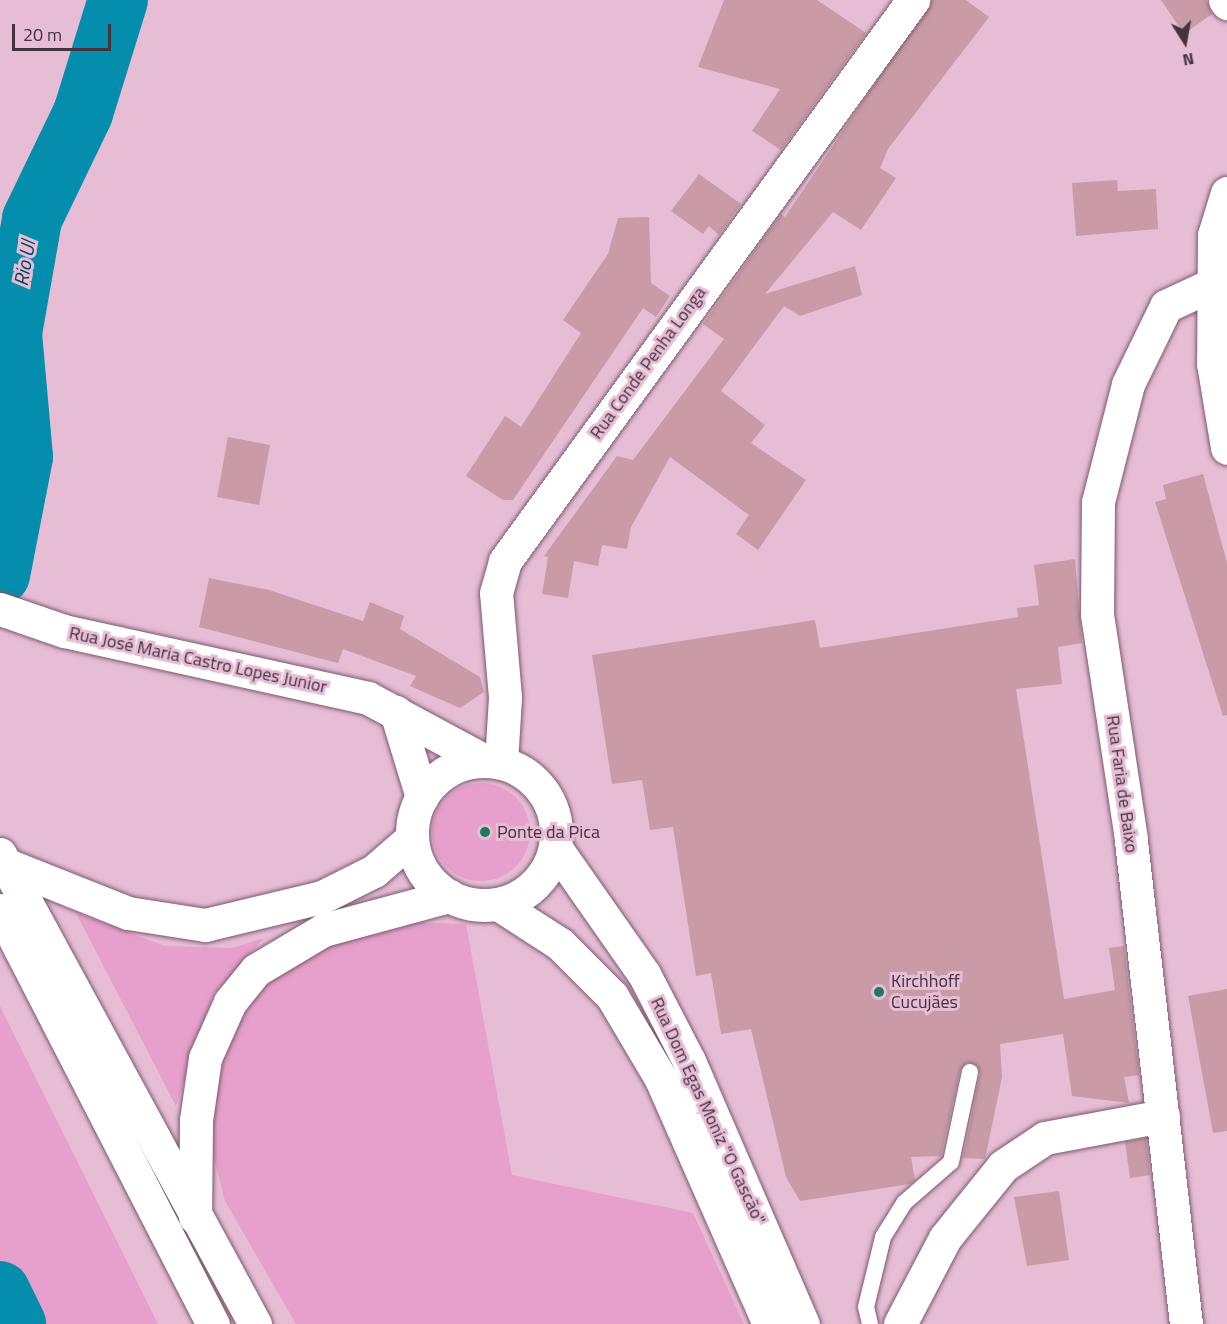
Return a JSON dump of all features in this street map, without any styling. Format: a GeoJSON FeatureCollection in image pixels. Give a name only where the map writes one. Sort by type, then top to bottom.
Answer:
{"type":"FeatureCollection","features":[{"type":"Feature","properties":{"kind":"main road","name":"Rua Conde Penha Longa"},"geometry":{"type":"LineString","coordinates":[[493,762],[505,697],[496,593],[505,561],[913,0]]}},
{"type":"Feature","properties":{"kind":"main road"},"geometry":{"type":"LineString","coordinates":[[1227,193],[1214,235],[1213,284],[1213,363],[1227,448]]}},
{"type":"Feature","properties":{"kind":"main road","name":"Rua Faria de Baixo"},"geometry":{"type":"LineString","coordinates":[[1186,1324],[1131,839],[1097,614],[1098,501],[1128,384],[1166,306],[1213,284]]}},
{"type":"Feature","properties":{"kind":"main road","name":"Rua José Maria Castro Lopes Junior"},"geometry":{"type":"LineString","coordinates":[[0,609],[64,631],[209,660],[368,698],[493,762]]}},
{"type":"Feature","properties":{"kind":"main road"},"geometry":{"type":"LineString","coordinates":[[396,712],[422,797],[412,838],[417,861],[449,896],[481,906],[498,904],[536,884],[555,847],[553,811],[546,795],[519,770],[493,762],[449,771],[422,797]]}},
{"type":"Feature","properties":{"kind":"main road"},"geometry":{"type":"LineString","coordinates":[[2,859],[128,913],[205,925],[322,897],[374,871],[412,838]]}},
{"type":"Feature","properties":{"kind":"main road","name":"Rua Dom Egas Moniz \"O Gascão\""},"geometry":{"type":"LineString","coordinates":[[555,847],[649,984],[689,1061],[803,1324]]}},
{"type":"Feature","properties":{"kind":"main road"},"geometry":{"type":"LineString","coordinates":[[2,859],[195,1222],[255,1324]]}},
{"type":"Feature","properties":{"kind":"main road"},"geometry":{"type":"LineString","coordinates":[[195,1222],[196,1120],[205,1058],[230,1002],[256,970],[323,930],[449,896]]}},
{"type":"Feature","properties":{"kind":"main road","name":"Rua Dom Egas Moniz \"O Gascão\""},"geometry":{"type":"LineString","coordinates":[[498,904],[560,944],[612,996],[661,1079],[769,1324]]}},
{"type":"Feature","properties":{"kind":"main road"},"geometry":{"type":"LineString","coordinates":[[0,910],[213,1324]]}},
{"type":"Feature","properties":{"kind":"main road"},"geometry":{"type":"LineString","coordinates":[[900,1324],[945,1238],[1003,1166],[1045,1138],[1163,1116]]}},
{"type":"Feature","properties":{"kind":"lane"},"geometry":{"type":"LineString","coordinates":[[870,1324],[866,1307],[883,1237],[904,1203],[951,1162],[970,1072]]}},
{"type":"Feature","properties":{"kind":"shaded area"},"geometry":{"type":"Polygon","coordinates":[[[481,783],[500,787],[516,797],[526,813],[530,832],[526,851],[516,867],[500,877],[481,881],[462,877],[446,867],[436,851],[432,832],[436,813],[446,797],[462,787],[481,783]]]}},
{"type":"Feature","properties":{"kind":"shaded area"},"geometry":{"type":"Polygon","coordinates":[[[76,913],[165,946],[232,948],[264,938],[214,993],[176,1106],[76,913]]]}},
{"type":"Feature","properties":{"kind":"shaded area"},"geometry":{"type":"Polygon","coordinates":[[[399,922],[466,924],[512,1175],[693,1213],[744,1324],[296,1324],[225,1201],[213,1154],[215,1092],[231,1035],[263,986],[329,943],[399,922]]]}},
{"type":"Feature","properties":{"kind":"shaded area"},"geometry":{"type":"Polygon","coordinates":[[[0,1006],[158,1324],[29,1324],[0,1260],[0,1006]]]}},
{"type":"Feature","properties":{"kind":"building"},"geometry":{"type":"Polygon","coordinates":[[[724,0],[817,0],[866,33],[781,150],[752,131],[780,89],[698,67],[724,0]]]}},
{"type":"Feature","properties":{"kind":"building"},"geometry":{"type":"Polygon","coordinates":[[[931,0],[966,0],[989,17],[888,149],[880,168],[896,178],[861,230],[833,212],[765,294],[855,266],[862,295],[800,316],[784,306],[721,391],[765,425],[751,443],[806,480],[758,550],[736,534],[749,515],[670,457],[631,527],[627,549],[602,545],[598,566],[574,561],[568,598],[542,594],[548,557],[544,556],[617,456],[633,460],[724,339],[703,324],[781,214],[785,217],[931,0]]]}},
{"type":"Feature","properties":{"kind":"building"},"geometry":{"type":"Polygon","coordinates":[[[1161,0],[1206,0],[1212,14],[1184,34],[1161,0]]]}},
{"type":"Feature","properties":{"kind":"building"},"geometry":{"type":"Polygon","coordinates":[[[699,174],[741,204],[719,235],[709,226],[703,234],[671,211],[699,174]]]}},
{"type":"Feature","properties":{"kind":"building"},"geometry":{"type":"Polygon","coordinates":[[[1117,180],[1118,191],[1156,189],[1158,229],[1076,236],[1072,183],[1117,180]]]}},
{"type":"Feature","properties":{"kind":"building"},"geometry":{"type":"Polygon","coordinates":[[[649,217],[651,283],[670,296],[656,317],[643,308],[513,500],[503,500],[466,476],[505,416],[521,427],[581,333],[563,320],[608,254],[618,218],[649,217]]]}},
{"type":"Feature","properties":{"kind":"building"},"geometry":{"type":"Polygon","coordinates":[[[228,437],[270,445],[259,505],[217,497],[228,437]]]}},
{"type":"Feature","properties":{"kind":"building"},"geometry":{"type":"Polygon","coordinates":[[[1203,474],[1227,563],[1227,715],[1223,716],[1155,502],[1166,499],[1163,485],[1203,474]]]}},
{"type":"Feature","properties":{"kind":"building"},"geometry":{"type":"Polygon","coordinates":[[[1075,559],[1082,643],[1058,647],[1062,684],[1016,689],[1064,999],[1115,990],[1109,948],[1124,946],[1139,1075],[1124,1077],[1129,1103],[1072,1096],[1063,1034],[1000,1044],[1002,1077],[985,1159],[963,1158],[980,1074],[977,1065],[967,1062],[960,1070],[941,1156],[911,1157],[915,1180],[910,1184],[800,1201],[786,1177],[751,1029],[721,1034],[711,973],[696,976],[673,827],[650,830],[642,780],[612,784],[592,655],[815,620],[820,648],[1018,617],[1017,608],[1039,605],[1034,565],[1075,559]]]}},
{"type":"Feature","properties":{"kind":"building"},"geometry":{"type":"Polygon","coordinates":[[[209,578],[269,590],[363,621],[370,602],[404,616],[400,629],[480,677],[484,692],[460,708],[410,686],[416,676],[343,649],[338,663],[199,627],[209,578]]]}},
{"type":"Feature","properties":{"kind":"building"},"geometry":{"type":"Polygon","coordinates":[[[1227,989],[1227,1131],[1213,1133],[1188,996],[1227,989]]]}},
{"type":"Feature","properties":{"kind":"building"},"geometry":{"type":"Polygon","coordinates":[[[1146,1138],[1150,1175],[1130,1178],[1125,1142],[1146,1138]]]}},
{"type":"Feature","properties":{"kind":"building"},"geometry":{"type":"Polygon","coordinates":[[[1059,1191],[1069,1260],[1027,1266],[1014,1197],[1059,1191]]]}},
{"type":"Feature","properties":{"kind":"waterway","name":"Rio Ul"},"geometry":{"type":"LineString","coordinates":[[0,575],[23,457],[12,333],[32,219],[83,113],[118,0]]}},
{"type":"Feature","properties":{"kind":"waterway","name":"Rio Ul"},"geometry":{"type":"LineString","coordinates":[[0,1291],[16,1324]]}},
{"type":"Feature","properties":{"kind":"place","name":"Ponte da Pica"},"geometry":{"type":"Point","coordinates":[485,832]}},
{"type":"Feature","properties":{"kind":"place","name":"Kirchhoff Cucujães"},"geometry":{"type":"Point","coordinates":[879,992]}}]}
